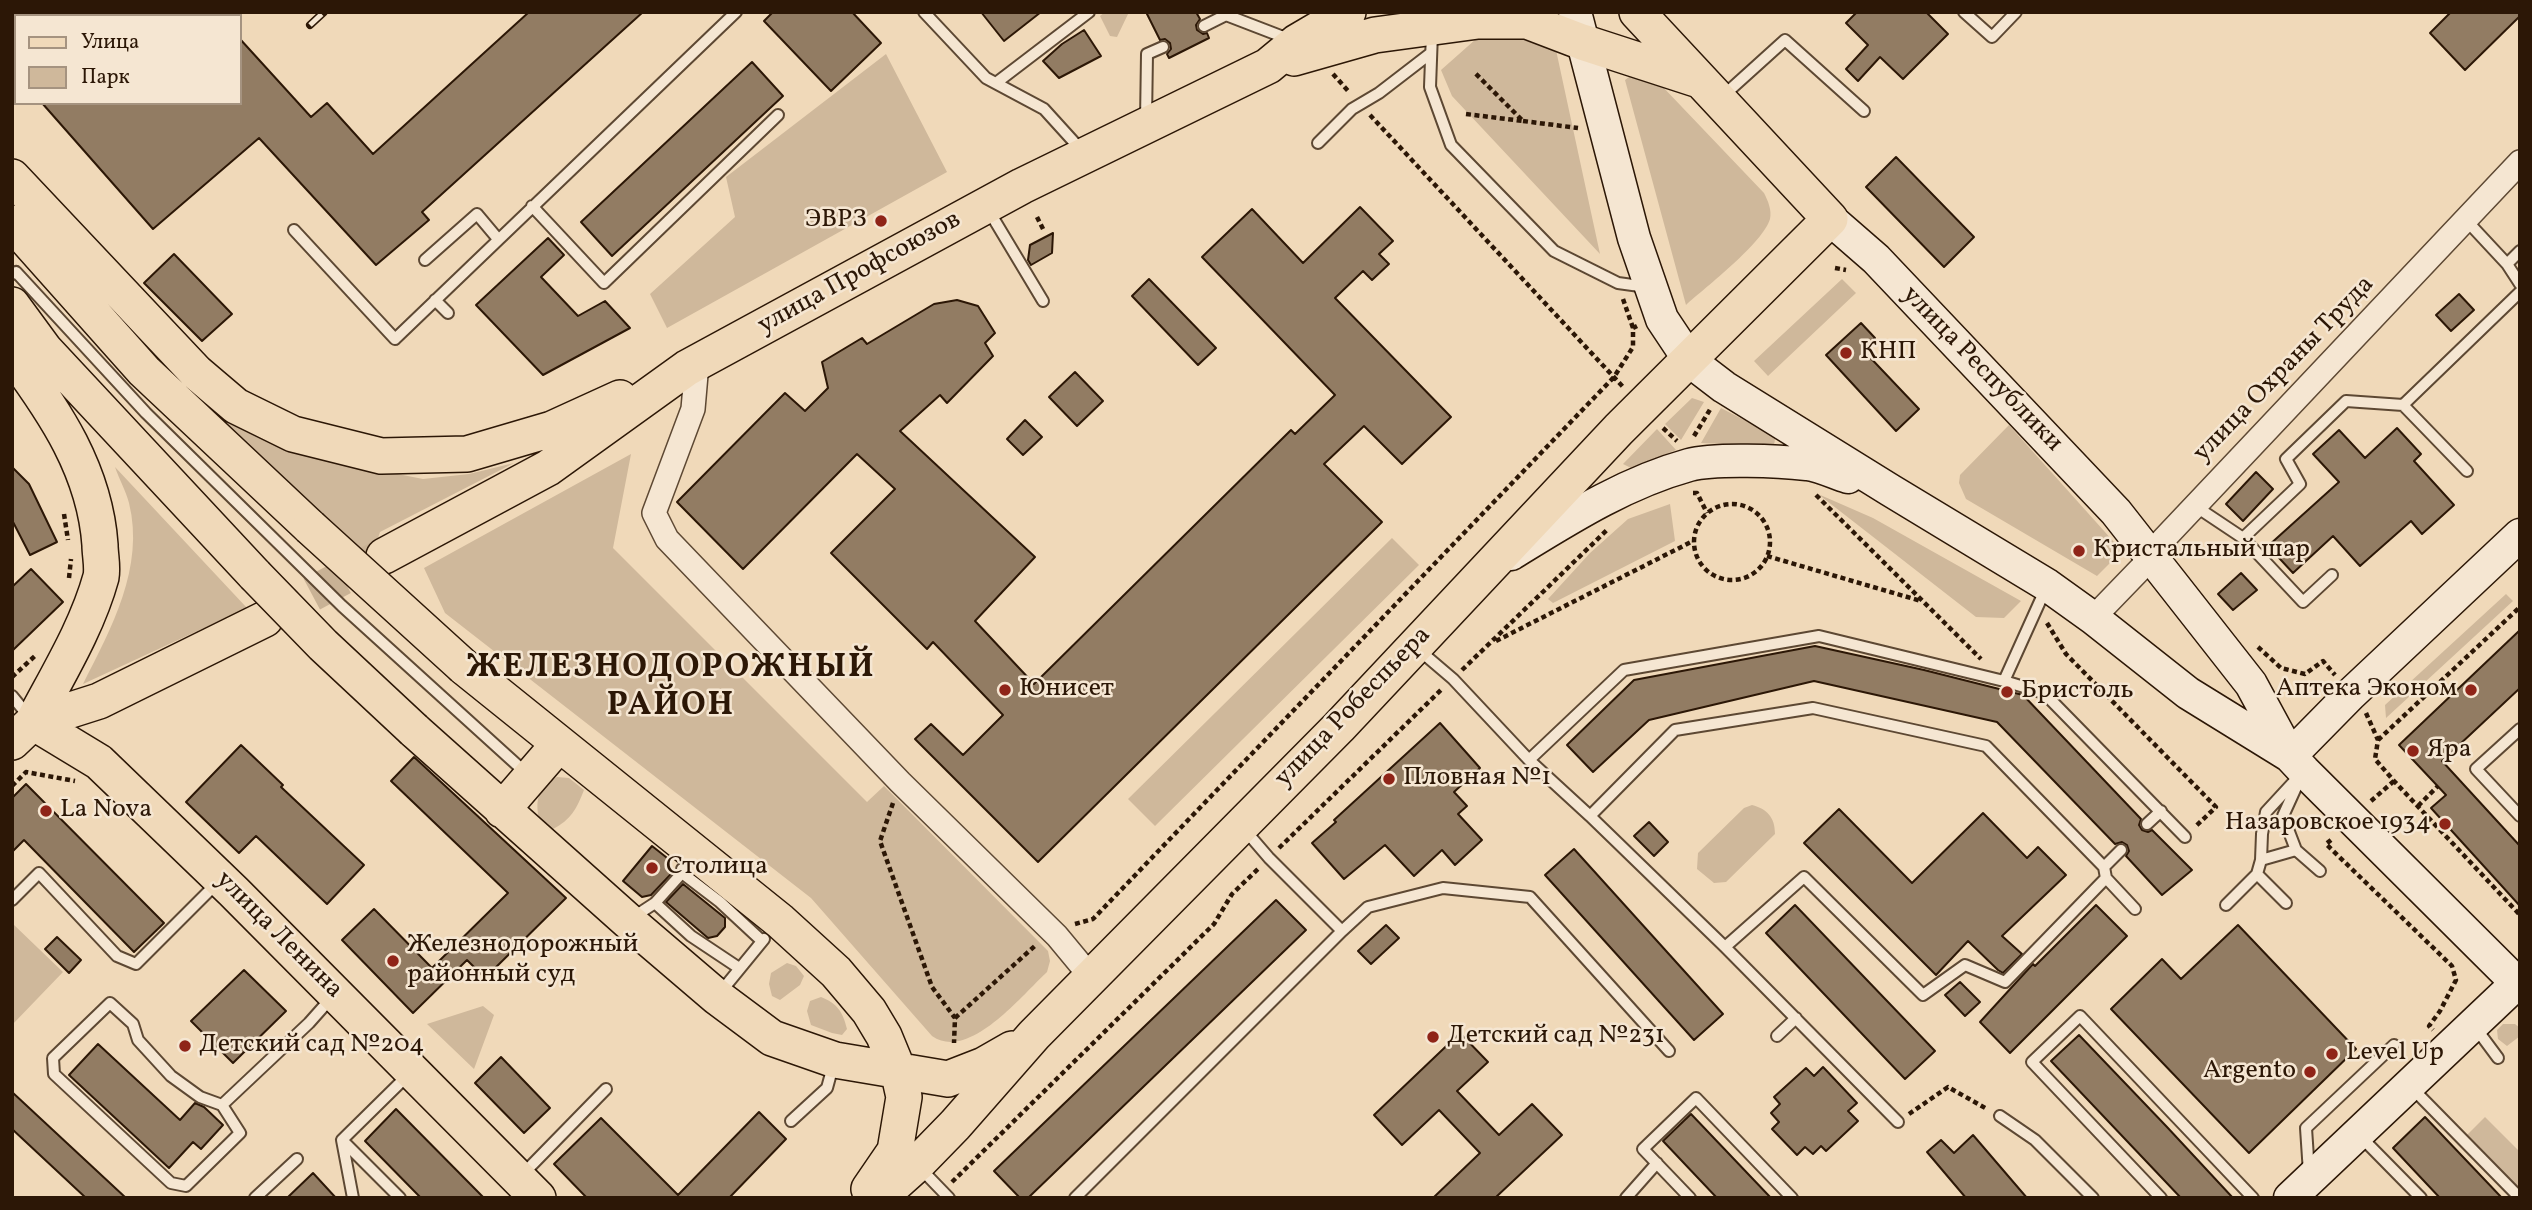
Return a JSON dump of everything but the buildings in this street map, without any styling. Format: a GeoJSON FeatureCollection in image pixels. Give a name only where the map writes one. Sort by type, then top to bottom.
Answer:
{"type":"FeatureCollection","features":[{"type":"Feature","properties":{"kind":"main road","name":"улица Профсоюзов"},"geometry":{"type":"LineString","coordinates":[[384,556],[548,468],[692,365],[985,206],[1268,66],[1297,42],[1348,12]]}},
{"type":"Feature","properties":{"kind":"main road","name":"улица Республики"},"geometry":{"type":"LineString","coordinates":[[1637,12],[1830,219],[1876,259],[2116,512],[2250,684],[2297,763]]}},
{"type":"Feature","properties":{"kind":"main road"},"geometry":{"type":"LineString","coordinates":[[1268,66],[1375,35],[1432,40],[1478,20],[1527,21],[1579,27],[1709,90]]}},
{"type":"Feature","properties":{"kind":"main road","name":"улица Республики"},"geometry":{"type":"LineString","coordinates":[[1579,27],[1634,238],[1662,319],[1690,361],[1724,387],[1889,490],[2042,597],[2093,618],[2188,693],[2297,763],[2519,984]]}},
{"type":"Feature","properties":{"kind":"main road"},"geometry":{"type":"LineString","coordinates":[[12,177],[196,372],[236,405],[293,435],[380,456],[467,454],[552,429],[692,365]]}},
{"type":"Feature","properties":{"kind":"main road","name":"улица Робеспьера"},"geometry":{"type":"LineString","coordinates":[[879,1198],[955,1125],[1034,1035],[1339,727],[1619,429],[1830,219]]}},
{"type":"Feature","properties":{"kind":"main road"},"geometry":{"type":"LineString","coordinates":[[12,223],[144,371],[464,667],[559,744],[684,860],[771,931],[836,971],[870,1011],[898,1070],[904,1097],[895,1151],[862,1198]]}},
{"type":"Feature","properties":{"kind":"main road"},"geometry":{"type":"LineString","coordinates":[[12,305],[45,351],[323,645],[502,810],[641,912],[717,997],[772,1038],[835,1060],[948,1079],[985,1065],[1034,1035]]}},
{"type":"Feature","properties":{"kind":"main road"},"geometry":{"type":"LineString","coordinates":[[12,354],[39,391],[80,460],[98,515],[102,575],[80,632],[19,720]]}},
{"type":"Feature","properties":{"kind":"main road"},"geometry":{"type":"LineString","coordinates":[[1490,566],[1590,506],[1690,464],[1719,461],[1809,465],[1889,490]]}},
{"type":"Feature","properties":{"kind":"main road"},"geometry":{"type":"LineString","coordinates":[[2297,763],[2351,694],[2520,535]]}},
{"type":"Feature","properties":{"kind":"main road"},"geometry":{"type":"LineString","coordinates":[[19,720],[99,701],[265,619]]}},
{"type":"Feature","properties":{"kind":"main road","name":"улица Ленина"},"geometry":{"type":"LineString","coordinates":[[19,720],[99,762],[221,879],[528,1188]]}},
{"type":"Feature","properties":{"kind":"main road"},"geometry":{"type":"LineString","coordinates":[[502,810],[559,744]]}},
{"type":"Feature","properties":{"kind":"main road"},"geometry":{"type":"LineString","coordinates":[[2300,1189],[2519,984]]}},
{"type":"Feature","properties":{"kind":"street","name":"улица Охраны Труда"},"geometry":{"type":"LineString","coordinates":[[2093,618],[2151,558],[2160,542],[2520,162]]}},
{"type":"Feature","properties":{"kind":"street"},"geometry":{"type":"LineString","coordinates":[[692,365],[693,409],[654,513],[667,539],[900,782],[1052,930],[1091,977]]}},
{"type":"Feature","properties":{"kind":"lane"},"geometry":{"type":"LineString","coordinates":[[294,230],[395,339],[736,12]]}},
{"type":"Feature","properties":{"kind":"lane"},"geometry":{"type":"LineString","coordinates":[[924,12],[986,78],[1044,109],[1086,155]]}},
{"type":"Feature","properties":{"kind":"lane"},"geometry":{"type":"LineString","coordinates":[[996,83],[1089,12]]}},
{"type":"Feature","properties":{"kind":"lane"},"geometry":{"type":"LineString","coordinates":[[1964,12],[1992,37],[2016,12]]}},
{"type":"Feature","properties":{"kind":"lane"},"geometry":{"type":"LineString","coordinates":[[1204,26],[1226,15],[1297,42]]}},
{"type":"Feature","properties":{"kind":"lane"},"geometry":{"type":"LineString","coordinates":[[1318,143],[1360,104],[1379,93],[1432,40]]}},
{"type":"Feature","properties":{"kind":"lane"},"geometry":{"type":"LineString","coordinates":[[1432,40],[1430,88],[1451,145],[1553,251],[1618,283],[1651,288]]}},
{"type":"Feature","properties":{"kind":"lane"},"geometry":{"type":"LineString","coordinates":[[1709,90],[1785,40],[1864,111]]}},
{"type":"Feature","properties":{"kind":"lane"},"geometry":{"type":"LineString","coordinates":[[1146,125],[1147,54],[1163,47]]}},
{"type":"Feature","properties":{"kind":"lane"},"geometry":{"type":"LineString","coordinates":[[532,206],[604,283],[778,115]]}},
{"type":"Feature","properties":{"kind":"lane"},"geometry":{"type":"LineString","coordinates":[[985,206],[1043,301]]}},
{"type":"Feature","properties":{"kind":"lane"},"geometry":{"type":"LineString","coordinates":[[425,260],[477,214],[498,239]]}},
{"type":"Feature","properties":{"kind":"lane"},"geometry":{"type":"LineString","coordinates":[[2466,220],[2507,264],[2520,284]]}},
{"type":"Feature","properties":{"kind":"lane"},"geometry":{"type":"LineString","coordinates":[[2507,264],[2520,251]]}},
{"type":"Feature","properties":{"kind":"lane"},"geometry":{"type":"LineString","coordinates":[[12,274],[16,272],[146,413],[342,606],[531,777]]}},
{"type":"Feature","properties":{"kind":"lane"},"geometry":{"type":"LineString","coordinates":[[2403,405],[2520,292]]}},
{"type":"Feature","properties":{"kind":"lane"},"geometry":{"type":"LineString","coordinates":[[435,300],[448,313]]}},
{"type":"Feature","properties":{"kind":"lane"},"geometry":{"type":"LineString","coordinates":[[2243,538],[2300,484],[2286,459],[2346,401],[2403,405],[2467,471]]}},
{"type":"Feature","properties":{"kind":"lane"},"geometry":{"type":"LineString","coordinates":[[2195,506],[2243,538],[2303,602],[2332,575]]}},
{"type":"Feature","properties":{"kind":"lane"},"geometry":{"type":"LineString","coordinates":[[2004,681],[2042,597]]}},
{"type":"Feature","properties":{"kind":"lane"},"geometry":{"type":"LineString","coordinates":[[1529,761],[1624,670],[1819,636],[2044,693],[2185,837]]}},
{"type":"Feature","properties":{"kind":"lane"},"geometry":{"type":"LineString","coordinates":[[1414,646],[1453,679],[1529,761],[1725,947],[1898,1122]]}},
{"type":"Feature","properties":{"kind":"lane"},"geometry":{"type":"LineString","coordinates":[[1590,816],[1675,730],[1813,708],[1986,746],[2105,872],[2135,909]]}},
{"type":"Feature","properties":{"kind":"lane"},"geometry":{"type":"LineString","coordinates":[[2520,729],[2476,769],[2520,816]]}},
{"type":"Feature","properties":{"kind":"lane"},"geometry":{"type":"LineString","coordinates":[[2297,763],[2283,816],[2296,850],[2320,871]]}},
{"type":"Feature","properties":{"kind":"lane"},"geometry":{"type":"LineString","coordinates":[[2226,905],[2256,874],[2261,860],[2266,812],[2297,763]]}},
{"type":"Feature","properties":{"kind":"lane"},"geometry":{"type":"LineString","coordinates":[[2147,824],[2161,811]]}},
{"type":"Feature","properties":{"kind":"lane"},"geometry":{"type":"LineString","coordinates":[[1241,825],[1269,858],[1342,931]]}},
{"type":"Feature","properties":{"kind":"lane"},"geometry":{"type":"LineString","coordinates":[[1725,947],[1804,877],[1923,995],[1965,965],[2005,982],[2105,872],[2121,850]]}},
{"type":"Feature","properties":{"kind":"lane"},"geometry":{"type":"LineString","coordinates":[[2261,860],[2296,850]]}},
{"type":"Feature","properties":{"kind":"lane"},"geometry":{"type":"LineString","coordinates":[[684,860],[641,912],[691,936],[739,968]]}},
{"type":"Feature","properties":{"kind":"lane"},"geometry":{"type":"LineString","coordinates":[[12,900],[39,873],[117,956],[136,964],[221,879]]}},
{"type":"Feature","properties":{"kind":"lane"},"geometry":{"type":"LineString","coordinates":[[2256,874],[2286,903]]}},
{"type":"Feature","properties":{"kind":"lane"},"geometry":{"type":"LineString","coordinates":[[1074,1198],[1368,907],[1443,888],[1530,897],[1670,1051]]}},
{"type":"Feature","properties":{"kind":"lane"},"geometry":{"type":"LineString","coordinates":[[717,997],[771,931]]}},
{"type":"Feature","properties":{"kind":"lane"},"geometry":{"type":"LineString","coordinates":[[222,1105],[309,1023],[335,994]]}},
{"type":"Feature","properties":{"kind":"lane"},"geometry":{"type":"LineString","coordinates":[[110,1003],[133,1024],[138,1040],[170,1076],[200,1097],[222,1105],[240,1133],[186,1186],[171,1183],[54,1074],[53,1058],[110,1003]]}},
{"type":"Feature","properties":{"kind":"lane"},"geometry":{"type":"LineString","coordinates":[[2161,1198],[2032,1062],[2080,1016],[2253,1198]]}},
{"type":"Feature","properties":{"kind":"lane"},"geometry":{"type":"LineString","coordinates":[[1777,1036],[1796,1018]]}},
{"type":"Feature","properties":{"kind":"lane"},"geometry":{"type":"LineString","coordinates":[[2473,1025],[2498,1058]]}},
{"type":"Feature","properties":{"kind":"lane"},"geometry":{"type":"LineString","coordinates":[[2300,1189],[2306,1128],[2394,1045]]}},
{"type":"Feature","properties":{"kind":"lane"},"geometry":{"type":"LineString","coordinates":[[791,1121],[827,1088],[835,1060]]}},
{"type":"Feature","properties":{"kind":"lane"},"geometry":{"type":"LineString","coordinates":[[342,1140],[412,1071]]}},
{"type":"Feature","properties":{"kind":"lane"},"geometry":{"type":"LineString","coordinates":[[2410,1086],[2520,1198]]}},
{"type":"Feature","properties":{"kind":"lane"},"geometry":{"type":"LineString","coordinates":[[528,1188],[606,1089]]}},
{"type":"Feature","properties":{"kind":"lane"},"geometry":{"type":"LineString","coordinates":[[1690,1198],[1643,1149],[1696,1098],[1792,1198]]}},
{"type":"Feature","properties":{"kind":"lane"},"geometry":{"type":"LineString","coordinates":[[2000,1116],[2035,1140],[2092,1198]]}},
{"type":"Feature","properties":{"kind":"lane"},"geometry":{"type":"LineString","coordinates":[[2359,1134],[2421,1198]]}},
{"type":"Feature","properties":{"kind":"lane"},"geometry":{"type":"LineString","coordinates":[[342,1140],[353,1198]]}},
{"type":"Feature","properties":{"kind":"lane"},"geometry":{"type":"LineString","coordinates":[[342,1140],[400,1198]]}},
{"type":"Feature","properties":{"kind":"lane"},"geometry":{"type":"LineString","coordinates":[[255,1198],[297,1159]]}},
{"type":"Feature","properties":{"kind":"lane"},"geometry":{"type":"LineString","coordinates":[[1626,1198],[1657,1163]]}},
{"type":"Feature","properties":{"kind":"lane"},"geometry":{"type":"LineString","coordinates":[[916,1164],[946,1194]]}},
{"type":"Feature","properties":{"kind":"path"},"geometry":{"type":"LineString","coordinates":[[1474,72],[1523,121]]}},
{"type":"Feature","properties":{"kind":"path"},"geometry":{"type":"LineString","coordinates":[[1333,75],[1625,388]]}},
{"type":"Feature","properties":{"kind":"path"},"geometry":{"type":"LineString","coordinates":[[1466,114],[1583,129]]}},
{"type":"Feature","properties":{"kind":"path"},"geometry":{"type":"LineString","coordinates":[[1037,217],[1044,231]]}},
{"type":"Feature","properties":{"kind":"path"},"geometry":{"type":"LineString","coordinates":[[955,1018],[1052,930],[1093,919],[1614,377],[1633,347],[1633,328],[1618,283]]}},
{"type":"Feature","properties":{"kind":"path"},"geometry":{"type":"LineString","coordinates":[[1633,328],[1643,324]]}},
{"type":"Feature","properties":{"kind":"path"},"geometry":{"type":"LineString","coordinates":[[1692,440],[1715,401]]}},
{"type":"Feature","properties":{"kind":"path"},"geometry":{"type":"LineString","coordinates":[[1808,487],[2004,681]]}},
{"type":"Feature","properties":{"kind":"path"},"geometry":{"type":"LineString","coordinates":[[1685,496],[1697,492],[1707,513]]}},
{"type":"Feature","properties":{"kind":"path"},"geometry":{"type":"LineString","coordinates":[[1731,504],[1756,512],[1765,522],[1769,535],[1767,556],[1759,569],[1749,576],[1726,580],[1705,569],[1698,560],[1693,541],[1699,523],[1707,513],[1718,506],[1731,504]]}},
{"type":"Feature","properties":{"kind":"path"},"geometry":{"type":"LineString","coordinates":[[63,506],[69,545]]}},
{"type":"Feature","properties":{"kind":"path"},"geometry":{"type":"LineString","coordinates":[[946,1194],[1213,924],[1232,894],[1614,522]]}},
{"type":"Feature","properties":{"kind":"path"},"geometry":{"type":"LineString","coordinates":[[1492,643],[1693,541]]}},
{"type":"Feature","properties":{"kind":"path"},"geometry":{"type":"LineString","coordinates":[[1767,556],[1924,601]]}},
{"type":"Feature","properties":{"kind":"path"},"geometry":{"type":"LineString","coordinates":[[69,581],[71,558]]}},
{"type":"Feature","properties":{"kind":"path"},"geometry":{"type":"LineString","coordinates":[[2042,597],[2066,654],[2216,807],[2185,837]]}},
{"type":"Feature","properties":{"kind":"path"},"geometry":{"type":"LineString","coordinates":[[2378,740],[2520,607]]}},
{"type":"Feature","properties":{"kind":"path"},"geometry":{"type":"LineString","coordinates":[[2252,642],[2281,668],[2305,674],[2323,661],[2335,675]]}},
{"type":"Feature","properties":{"kind":"path"},"geometry":{"type":"LineString","coordinates":[[12,677],[37,653]]}},
{"type":"Feature","properties":{"kind":"path"},"geometry":{"type":"LineString","coordinates":[[2365,711],[2378,740],[2375,759],[2520,915]]}},
{"type":"Feature","properties":{"kind":"path"},"geometry":{"type":"LineString","coordinates":[[12,786],[26,772],[78,782]]}},
{"type":"Feature","properties":{"kind":"path"},"geometry":{"type":"LineString","coordinates":[[2371,801],[2394,781]]}},
{"type":"Feature","properties":{"kind":"path"},"geometry":{"type":"LineString","coordinates":[[900,782],[880,841],[932,987],[955,1018],[954,1043]]}},
{"type":"Feature","properties":{"kind":"path"},"geometry":{"type":"LineString","coordinates":[[2418,806],[2438,786]]}},
{"type":"Feature","properties":{"kind":"path"},"geometry":{"type":"LineString","coordinates":[[2331,839],[2326,844],[2452,966],[2456,980],[2429,1026]]}},
{"type":"Feature","properties":{"kind":"path"},"geometry":{"type":"LineString","coordinates":[[1898,1122],[1948,1087],[2000,1116]]}},
{"type":"Feature","properties":{"kind":"green space"},"geometry":{"type":"Polygon","coordinates":[[[1105,12],[1129,12],[1117,37],[1110,36],[1100,16],[1105,12]]]}},
{"type":"Feature","properties":{"kind":"green space"},"geometry":{"type":"Polygon","coordinates":[[[1504,34],[1556,50],[1600,254],[1452,96],[1441,70],[1476,39],[1504,34]]]}},
{"type":"Feature","properties":{"kind":"green space"},"geometry":{"type":"Polygon","coordinates":[[[886,54],[947,172],[667,328],[650,294],[735,217],[726,177],[886,54]]]}},
{"type":"Feature","properties":{"kind":"green space"},"geometry":{"type":"Polygon","coordinates":[[[1637,71],[1661,85],[1764,193],[1770,209],[1770,219],[1757,240],[1686,305],[1625,80],[1637,71]]]}},
{"type":"Feature","properties":{"kind":"green space"},"geometry":{"type":"Polygon","coordinates":[[[1842,279],[1856,293],[1768,376],[1754,361],[1842,279]]]}},
{"type":"Feature","properties":{"kind":"green space"},"geometry":{"type":"Polygon","coordinates":[[[1692,398],[1704,402],[1681,440],[1665,424],[1692,398]]]}},
{"type":"Feature","properties":{"kind":"green space"},"geometry":{"type":"Polygon","coordinates":[[[1721,408],[1771,434],[1775,439],[1774,446],[1701,443],[1721,408]]]}},
{"type":"Feature","properties":{"kind":"green space"},"geometry":{"type":"Polygon","coordinates":[[[227,422],[327,460],[423,479],[469,474],[514,463],[380,532],[377,541],[356,552],[221,430],[227,422]]]}},
{"type":"Feature","properties":{"kind":"green space"},"geometry":{"type":"Polygon","coordinates":[[[2009,425],[2122,551],[2097,576],[1966,499],[1959,483],[1960,475],[2009,425]]]}},
{"type":"Feature","properties":{"kind":"green space"},"geometry":{"type":"Polygon","coordinates":[[[1657,429],[1676,450],[1631,468],[1623,464],[1657,429]]]}},
{"type":"Feature","properties":{"kind":"green space"},"geometry":{"type":"Polygon","coordinates":[[[631,454],[613,548],[867,802],[884,786],[1048,951],[1050,961],[1047,972],[1009,1009],[978,1033],[962,1040],[947,1042],[932,1036],[811,898],[445,613],[424,568],[631,454]]]}},
{"type":"Feature","properties":{"kind":"green space"},"geometry":{"type":"Polygon","coordinates":[[[115,467],[247,608],[83,684],[114,619],[129,574],[133,527],[129,503],[115,467]]]}},
{"type":"Feature","properties":{"kind":"green space"},"geometry":{"type":"Polygon","coordinates":[[[1818,494],[1873,518],[2021,601],[2004,618],[1976,617],[1818,494]]]}},
{"type":"Feature","properties":{"kind":"green space"},"geometry":{"type":"Polygon","coordinates":[[[1670,504],[1675,541],[1553,603],[1548,599],[1590,553],[1628,519],[1670,504]]]}},
{"type":"Feature","properties":{"kind":"green space"},"geometry":{"type":"Polygon","coordinates":[[[1392,538],[1419,565],[1155,826],[1128,799],[1392,538]]]}},
{"type":"Feature","properties":{"kind":"green space"},"geometry":{"type":"Polygon","coordinates":[[[2506,594],[2513,601],[2386,718],[2385,705],[2506,594]]]}},
{"type":"Feature","properties":{"kind":"green space"},"geometry":{"type":"Polygon","coordinates":[[[557,777],[569,778],[584,790],[573,813],[553,829],[539,820],[537,806],[542,790],[557,777]]]}},
{"type":"Feature","properties":{"kind":"green space"},"geometry":{"type":"Polygon","coordinates":[[[1752,805],[1769,815],[1774,823],[1775,834],[1726,882],[1714,883],[1697,869],[1698,853],[1744,808],[1752,805]]]}},
{"type":"Feature","properties":{"kind":"green space"},"geometry":{"type":"Polygon","coordinates":[[[12,925],[63,972],[12,1025],[12,925]]]}},
{"type":"Feature","properties":{"kind":"green space"},"geometry":{"type":"Polygon","coordinates":[[[787,963],[796,966],[804,976],[800,985],[780,1000],[772,996],[769,984],[771,973],[787,963]]]}},
{"type":"Feature","properties":{"kind":"green space"},"geometry":{"type":"Polygon","coordinates":[[[821,997],[835,1005],[844,1018],[847,1029],[842,1035],[811,1025],[807,1011],[810,1001],[821,997]]]}},
{"type":"Feature","properties":{"kind":"green space"},"geometry":{"type":"Polygon","coordinates":[[[483,1006],[494,1015],[474,1069],[427,1024],[483,1006]]]}},
{"type":"Feature","properties":{"kind":"green space"},"geometry":{"type":"Polygon","coordinates":[[[2503,1024],[2515,1024],[2520,1028],[2520,1036],[2507,1046],[2498,1039],[2497,1030],[2503,1024]]]}},
{"type":"Feature","properties":{"kind":"green space"},"geometry":{"type":"Polygon","coordinates":[[[2485,1117],[2520,1152],[2520,1192],[2466,1136],[2485,1117]]]}},
{"type":"Feature","properties":{"kind":"tunnel"},"geometry":{"type":"LineString","coordinates":[[265,619],[381,557]]}},
{"type":"Feature","properties":{"kind":"railway"},"geometry":{"type":"LineString","coordinates":[[310,25],[324,12]]}},
{"type":"Feature","properties":{"kind":"place","name":"ЭВРЗ"},"geometry":{"type":"Point","coordinates":[881,221]}},
{"type":"Feature","properties":{"kind":"place","name":"КНП"},"geometry":{"type":"Point","coordinates":[1846,353]}},
{"type":"Feature","properties":{"kind":"place","name":"Кристальный шар"},"geometry":{"type":"Point","coordinates":[2079,551]}},
{"type":"Feature","properties":{"kind":"place","name":"Юнисет"},"geometry":{"type":"Point","coordinates":[1005,690]}},
{"type":"Feature","properties":{"kind":"place","name":"Аптека Эконом"},"geometry":{"type":"Point","coordinates":[2471,690]}},
{"type":"Feature","properties":{"kind":"place","name":"Бристоль"},"geometry":{"type":"Point","coordinates":[2007,692]}},
{"type":"Feature","properties":{"kind":"place","name":"Яра"},"geometry":{"type":"Point","coordinates":[2413,751]}},
{"type":"Feature","properties":{"kind":"place","name":"Пловная №1"},"geometry":{"type":"Point","coordinates":[1389,779]}},
{"type":"Feature","properties":{"kind":"place","name":"La Nova"},"geometry":{"type":"Point","coordinates":[46,811]}},
{"type":"Feature","properties":{"kind":"place","name":"Назаровское 1934"},"geometry":{"type":"Point","coordinates":[2445,824]}},
{"type":"Feature","properties":{"kind":"place","name":"Столица"},"geometry":{"type":"Point","coordinates":[652,868]}},
{"type":"Feature","properties":{"kind":"place","name":"Железнодорожный районный суд"},"geometry":{"type":"Point","coordinates":[393,961]}},
{"type":"Feature","properties":{"kind":"place","name":"Детский сад №231"},"geometry":{"type":"Point","coordinates":[1433,1037]}},
{"type":"Feature","properties":{"kind":"place","name":"Детский сад №204"},"geometry":{"type":"Point","coordinates":[185,1046]}},
{"type":"Feature","properties":{"kind":"place","name":"Level Up"},"geometry":{"type":"Point","coordinates":[2332,1054]}},
{"type":"Feature","properties":{"kind":"place","name":"Argento"},"geometry":{"type":"Point","coordinates":[2310,1072]}},
{"type":"Feature","properties":{"kind":"district","name":"ЖЕЛЕЗНОДОРОЖНЫЙ РАЙОН"},"geometry":{"type":"Point","coordinates":[671,689]}}]}
